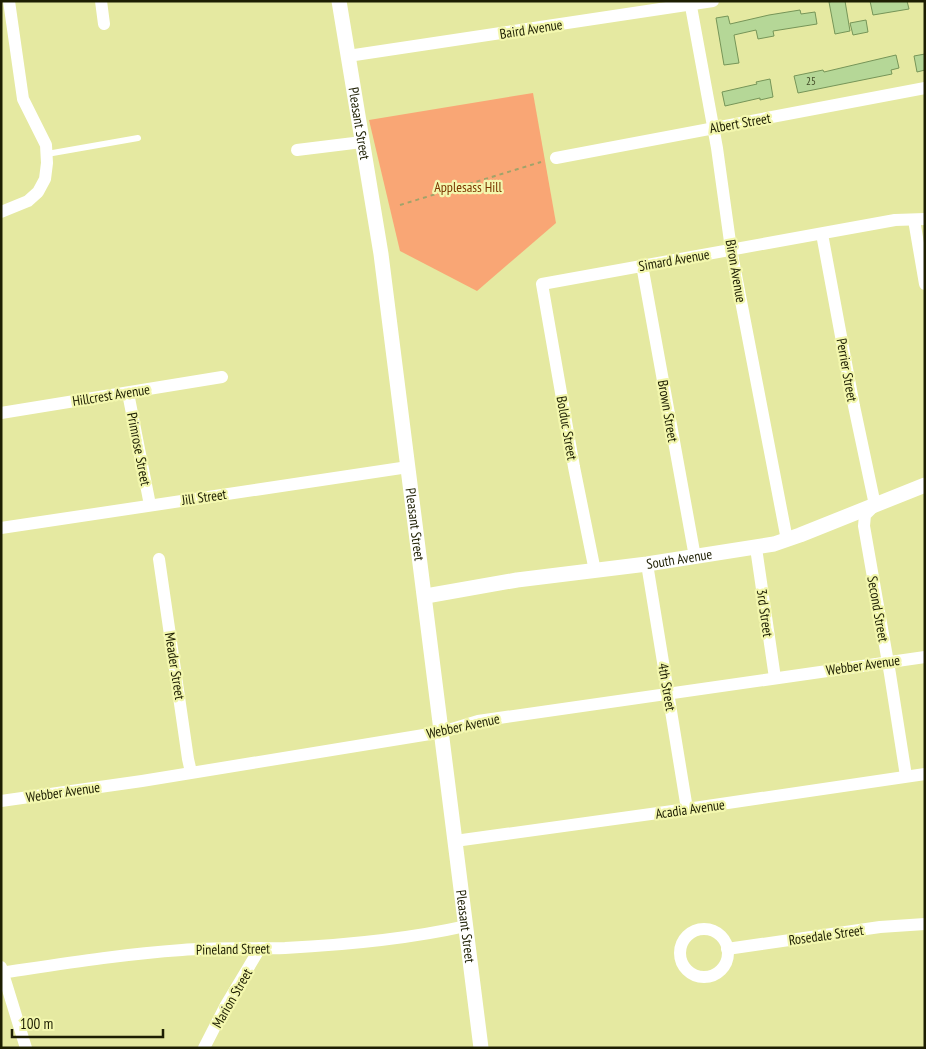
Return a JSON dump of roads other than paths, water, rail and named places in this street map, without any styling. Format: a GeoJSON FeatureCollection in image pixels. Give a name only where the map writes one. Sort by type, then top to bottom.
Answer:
{"type":"FeatureCollection","features":[{"type":"Feature","properties":{"kind":"street"},"geometry":{"type":"LineString","coordinates":[[1,212],[23,204],[38,192],[46,174],[47,154],[44,139],[23,99],[9,1]]}},
{"type":"Feature","properties":{"kind":"street"},"geometry":{"type":"LineString","coordinates":[[101,1],[104,24]]}},
{"type":"Feature","properties":{"kind":"street","name":"Pleasant Street"},"geometry":{"type":"LineString","coordinates":[[340,1],[381,254],[426,596],[481,1048]]}},
{"type":"Feature","properties":{"kind":"street","name":"Baird Avenue"},"geometry":{"type":"LineString","coordinates":[[348,56],[713,1]]}},
{"type":"Feature","properties":{"kind":"street","name":"Biron Avenue"},"geometry":{"type":"LineString","coordinates":[[691,3],[713,128],[731,249],[787,540]]}},
{"type":"Feature","properties":{"kind":"street","name":"Albert Street"},"geometry":{"type":"LineString","coordinates":[[556,158],[925,88]]}},
{"type":"Feature","properties":{"kind":"street"},"geometry":{"type":"LineString","coordinates":[[296,150],[362,142]]}},
{"type":"Feature","properties":{"kind":"street","name":"Simard Avenue"},"geometry":{"type":"LineString","coordinates":[[542,284],[896,220],[919,220]]}},
{"type":"Feature","properties":{"kind":"street"},"geometry":{"type":"LineString","coordinates":[[919,220],[925,284]]}},
{"type":"Feature","properties":{"kind":"street","name":"Perrier Street"},"geometry":{"type":"LineString","coordinates":[[822,234],[854,406],[875,505]]}},
{"type":"Feature","properties":{"kind":"street","name":"Brown Street"},"geometry":{"type":"LineString","coordinates":[[642,265],[695,557]]}},
{"type":"Feature","properties":{"kind":"street","name":"Bolduc Street"},"geometry":{"type":"LineString","coordinates":[[542,284],[574,466],[595,571]]}},
{"type":"Feature","properties":{"kind":"street","name":"Hillcrest Avenue"},"geometry":{"type":"LineString","coordinates":[[1,413],[222,378]]}},
{"type":"Feature","properties":{"kind":"street","name":"Primrose Street"},"geometry":{"type":"LineString","coordinates":[[128,393],[150,505]]}},
{"type":"Feature","properties":{"kind":"street","name":"Jill Street"},"geometry":{"type":"LineString","coordinates":[[1,528],[408,467]]}},
{"type":"Feature","properties":{"kind":"street","name":"South Avenue"},"geometry":{"type":"LineString","coordinates":[[426,596],[517,580],[756,548],[787,540],[925,485]]}},
{"type":"Feature","properties":{"kind":"street","name":"Second Street"},"geometry":{"type":"LineString","coordinates":[[875,505],[865,514],[864,526],[906,776]]}},
{"type":"Feature","properties":{"kind":"street","name":"3rd Street"},"geometry":{"type":"LineString","coordinates":[[756,548],[775,678]]}},
{"type":"Feature","properties":{"kind":"street","name":"Meader Street"},"geometry":{"type":"LineString","coordinates":[[159,559],[191,772]]}},
{"type":"Feature","properties":{"kind":"street","name":"4th Street"},"geometry":{"type":"LineString","coordinates":[[646,564],[688,809]]}},
{"type":"Feature","properties":{"kind":"street","name":"Webber Avenue"},"geometry":{"type":"LineString","coordinates":[[1,801],[442,732],[478,721],[925,656]]}},
{"type":"Feature","properties":{"kind":"street","name":"Acadia Avenue"},"geometry":{"type":"LineString","coordinates":[[455,841],[925,774]]}},
{"type":"Feature","properties":{"kind":"street","name":"Rosedale Street"},"geometry":{"type":"LineString","coordinates":[[727,949],[880,927],[925,924]]}},
{"type":"Feature","properties":{"kind":"street","name":"Pineland Street"},"geometry":{"type":"LineString","coordinates":[[2,970],[173,950],[322,945],[380,939],[466,926]]}},
{"type":"Feature","properties":{"kind":"street","name":"Marion Street"},"geometry":{"type":"LineString","coordinates":[[204,1048],[226,1005],[260,948]]}},
{"type":"Feature","properties":{"kind":"street"},"geometry":{"type":"LineString","coordinates":[[2,970],[26,1048]]}},
{"type":"Feature","properties":{"kind":"lane"},"geometry":{"type":"LineString","coordinates":[[47,154],[138,138]]}},
{"type":"Feature","properties":{"kind":"park label","name":"Applesass Hill"},"geometry":{"type":"Point","coordinates":[468,187]}}]}
